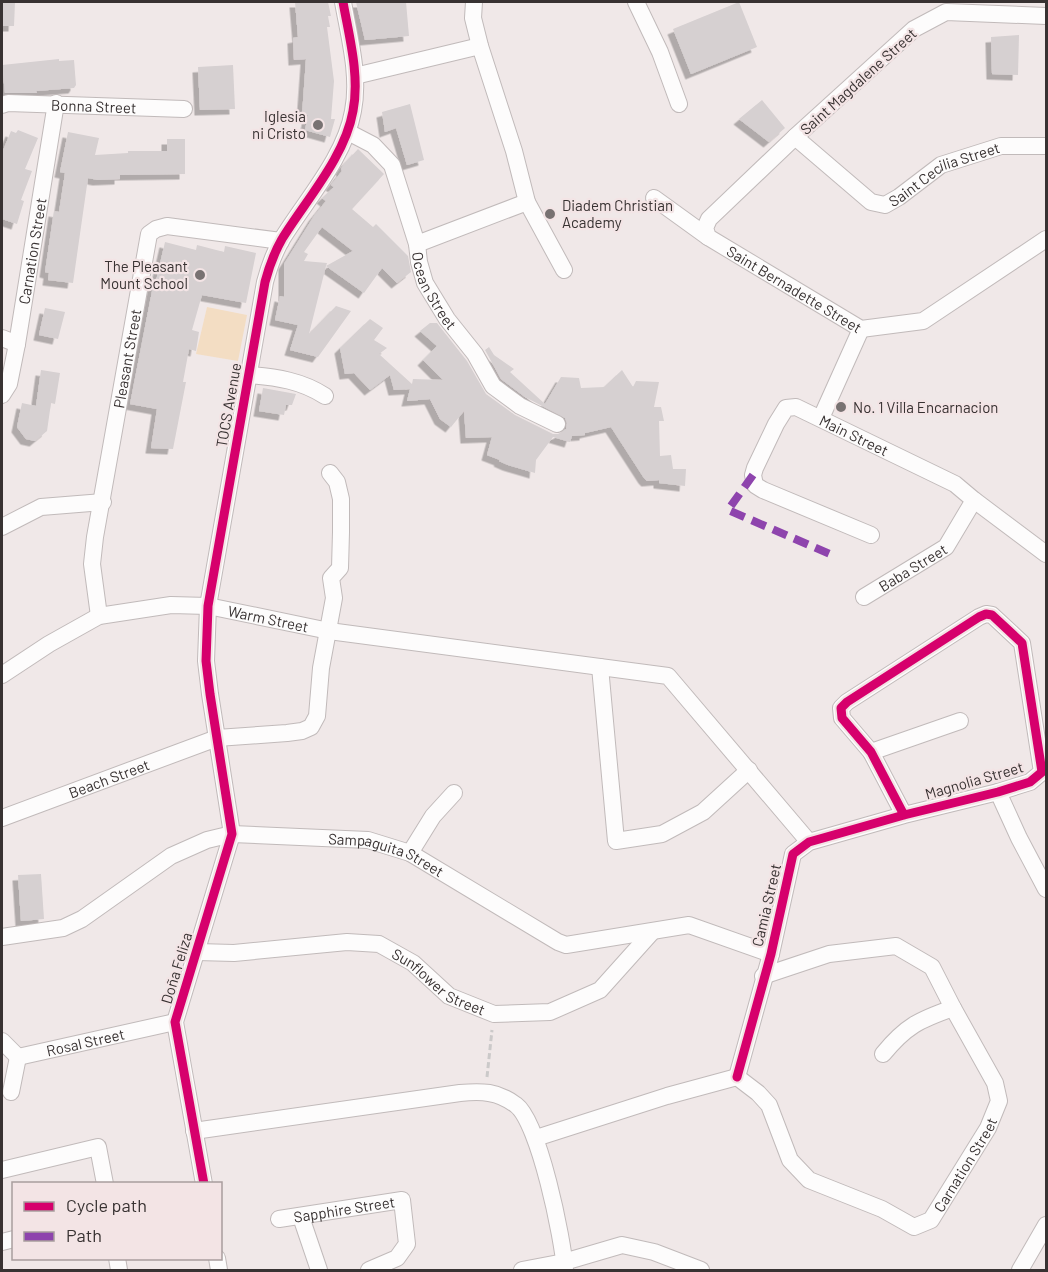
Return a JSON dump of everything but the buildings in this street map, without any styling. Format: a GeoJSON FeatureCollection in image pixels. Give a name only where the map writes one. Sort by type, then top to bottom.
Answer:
{"type":"FeatureCollection","features":[{"type":"Feature","properties":{"kind":"street","name":"TOCS Avenue"},"geometry":{"type":"LineString","coordinates":[[232,834],[206,661],[208,606],[265,282],[281,241],[332,161],[348,132],[354,111],[355,76],[343,2]]}},
{"type":"Feature","properties":{"kind":"street"},"geometry":{"type":"LineString","coordinates":[[474,2],[473,18],[480,46],[514,151],[527,202],[564,270]]}},
{"type":"Feature","properties":{"kind":"street"},"geometry":{"type":"LineString","coordinates":[[636,2],[660,51],[679,104]]}},
{"type":"Feature","properties":{"kind":"street","name":"Saint Magdalene Street"},"geometry":{"type":"LineString","coordinates":[[707,232],[709,219],[795,137],[914,30],[946,12],[973,8],[1047,16]]}},
{"type":"Feature","properties":{"kind":"street"},"geometry":{"type":"LineString","coordinates":[[355,76],[480,46]]}},
{"type":"Feature","properties":{"kind":"street","name":"Bonna Street"},"geometry":{"type":"LineString","coordinates":[[2,105],[8,103],[56,104],[184,109]]}},
{"type":"Feature","properties":{"kind":"street","name":"Carnation Street"},"geometry":{"type":"LineString","coordinates":[[2,395],[9,384],[9,341],[56,104]]}},
{"type":"Feature","properties":{"kind":"street","name":"Ocean Street"},"geometry":{"type":"LineString","coordinates":[[348,132],[373,145],[392,165],[417,244],[418,262],[425,283],[447,319],[475,354],[493,387],[520,406],[557,424]]}},
{"type":"Feature","properties":{"kind":"street","name":"Saint Cecilia Street"},"geometry":{"type":"LineString","coordinates":[[795,137],[871,202],[885,205],[941,165],[1001,146],[1047,146]]}},
{"type":"Feature","properties":{"kind":"street","name":"Saint Bernadette Street"},"geometry":{"type":"LineString","coordinates":[[654,198],[861,329],[923,321],[1047,239]]}},
{"type":"Feature","properties":{"kind":"street"},"geometry":{"type":"LineString","coordinates":[[417,244],[527,202]]}},
{"type":"Feature","properties":{"kind":"street","name":"Pleasant Street"},"geometry":{"type":"LineString","coordinates":[[99,616],[92,564],[95,537],[149,234],[167,226],[281,241]]}},
{"type":"Feature","properties":{"kind":"street","name":"Main Street"},"geometry":{"type":"LineString","coordinates":[[861,329],[821,418],[956,484],[1047,554]]}},
{"type":"Feature","properties":{"kind":"street"},"geometry":{"type":"LineString","coordinates":[[249,375],[286,379],[311,387],[325,396]]}},
{"type":"Feature","properties":{"kind":"street"},"geometry":{"type":"LineString","coordinates":[[821,418],[796,407],[786,408],[755,468],[753,475],[755,485],[871,535]]}},
{"type":"Feature","properties":{"kind":"street"},"geometry":{"type":"LineString","coordinates":[[329,631],[334,598],[331,578],[340,568],[341,532],[338,482],[330,473]]}},
{"type":"Feature","properties":{"kind":"street","name":"Baba Street"},"geometry":{"type":"LineString","coordinates":[[864,597],[946,547],[974,500]]}},
{"type":"Feature","properties":{"kind":"street"},"geometry":{"type":"LineString","coordinates":[[2,527],[41,507],[103,502]]}},
{"type":"Feature","properties":{"kind":"street","name":"Warm Street"},"geometry":{"type":"LineString","coordinates":[[2,675],[49,644],[99,616],[171,605],[208,606],[329,631],[668,676],[809,842]]}},
{"type":"Feature","properties":{"kind":"street","name":"Magnolia Street"},"geometry":{"type":"LineString","coordinates":[[986,614],[992,615],[1022,643],[1042,772],[1030,782],[904,815],[872,752],[842,718],[841,708],[847,702],[986,614]]}},
{"type":"Feature","properties":{"kind":"street","name":"Beach Street"},"geometry":{"type":"LineString","coordinates":[[2,818],[217,738],[287,734],[311,727],[317,716],[321,668],[329,631]]}},
{"type":"Feature","properties":{"kind":"street"},"geometry":{"type":"LineString","coordinates":[[600,667],[616,841],[662,834],[703,812],[749,770]]}},
{"type":"Feature","properties":{"kind":"street"},"geometry":{"type":"LineString","coordinates":[[872,752],[960,721]]}},
{"type":"Feature","properties":{"kind":"street"},"geometry":{"type":"LineString","coordinates":[[998,792],[1019,838],[1047,889]]}},
{"type":"Feature","properties":{"kind":"street"},"geometry":{"type":"LineString","coordinates":[[410,853],[433,816],[454,793]]}},
{"type":"Feature","properties":{"kind":"street"},"geometry":{"type":"LineString","coordinates":[[809,842],[904,815]]}},
{"type":"Feature","properties":{"kind":"street","name":"Sampaguita Street"},"geometry":{"type":"LineString","coordinates":[[2,937],[63,927],[82,920],[171,856],[207,840],[232,834],[368,840],[410,853],[566,945],[689,925],[771,954]]}},
{"type":"Feature","properties":{"kind":"street","name":"Doña Feliza"},"geometry":{"type":"LineString","coordinates":[[204,1182],[176,1022],[232,834]]}},
{"type":"Feature","properties":{"kind":"street","name":"Camia Street"},"geometry":{"type":"LineString","coordinates":[[737,1077],[763,976],[771,954],[793,854],[809,842]]}},
{"type":"Feature","properties":{"kind":"street","name":"Sunflower Street"},"geometry":{"type":"LineString","coordinates":[[197,952],[234,953],[348,942],[379,944],[413,963],[448,996],[494,1014],[550,1012],[600,990],[651,932]]}},
{"type":"Feature","properties":{"kind":"street","name":"Carnation Street"},"geometry":{"type":"LineString","coordinates":[[737,1077],[769,1105],[790,1160],[808,1180],[882,1209],[914,1227],[931,1220],[988,1128],[999,1101],[995,1083],[932,967],[896,946],[829,954],[763,976]]}},
{"type":"Feature","properties":{"kind":"street"},"geometry":{"type":"LineString","coordinates":[[883,1054],[898,1035],[922,1019],[953,1008]]}},
{"type":"Feature","properties":{"kind":"street","name":"Rosal Street"},"geometry":{"type":"LineString","coordinates":[[18,1057],[176,1022]]}},
{"type":"Feature","properties":{"kind":"street"},"geometry":{"type":"LineString","coordinates":[[2,1041],[18,1057],[11,1092]]}},
{"type":"Feature","properties":{"kind":"street"},"geometry":{"type":"LineString","coordinates":[[536,1138],[667,1096],[737,1077]]}},
{"type":"Feature","properties":{"kind":"street"},"geometry":{"type":"LineString","coordinates":[[194,1131],[460,1093],[485,1091],[501,1095],[518,1106],[528,1120],[536,1138],[559,1231],[565,1266]]}},
{"type":"Feature","properties":{"kind":"street"},"geometry":{"type":"LineString","coordinates":[[2,1170],[98,1147],[105,1182]]}},
{"type":"Feature","properties":{"kind":"street","name":"Sapphire Street"},"geometry":{"type":"LineString","coordinates":[[279,1220],[402,1200],[407,1244],[397,1258],[369,1270]]}},
{"type":"Feature","properties":{"kind":"street"},"geometry":{"type":"LineString","coordinates":[[301,1217],[319,1270]]}},
{"type":"Feature","properties":{"kind":"street"},"geometry":{"type":"LineString","coordinates":[[1020,1270],[1047,1226]]}},
{"type":"Feature","properties":{"kind":"street"},"geometry":{"type":"LineString","coordinates":[[522,1270],[565,1266],[622,1245],[654,1252],[701,1270]]}},
{"type":"Feature","properties":{"kind":"path"},"geometry":{"type":"LineString","coordinates":[[485,1091],[494,1014]]}},
{"type":"Feature","properties":{"kind":"shaded area"},"geometry":{"type":"Polygon","coordinates":[[[207,307],[247,315],[238,361],[196,354],[207,307]]]}},
{"type":"Feature","properties":{"kind":"marked path"},"geometry":{"type":"LineString","coordinates":[[753,475],[728,510],[830,554]]}},
{"type":"Feature","properties":{"kind":"cycle path"},"geometry":{"type":"LineString","coordinates":[[204,1182],[175,1022],[232,834],[206,661],[208,606],[265,282],[282,239],[324,178],[342,145],[353,111],[354,70],[343,2]]}},
{"type":"Feature","properties":{"kind":"cycle path"},"geometry":{"type":"LineString","coordinates":[[737,1077],[771,954],[793,854],[809,842],[904,815],[998,792],[1030,782],[1042,772],[1022,643],[992,615],[986,614],[979,617],[841,708],[842,718],[871,752],[904,815]]}},
{"type":"Feature","properties":{"kind":"place","name":"Iglesia ni Cristo"},"geometry":{"type":"Point","coordinates":[318,125]}},
{"type":"Feature","properties":{"kind":"place","name":"Diadem Christian Academy"},"geometry":{"type":"Point","coordinates":[550,214]}},
{"type":"Feature","properties":{"kind":"place","name":"The Pleasant Mount School"},"geometry":{"type":"Point","coordinates":[200,275]}},
{"type":"Feature","properties":{"kind":"place","name":"No. 1 Villa Encarnacion"},"geometry":{"type":"Point","coordinates":[841,407]}}]}
